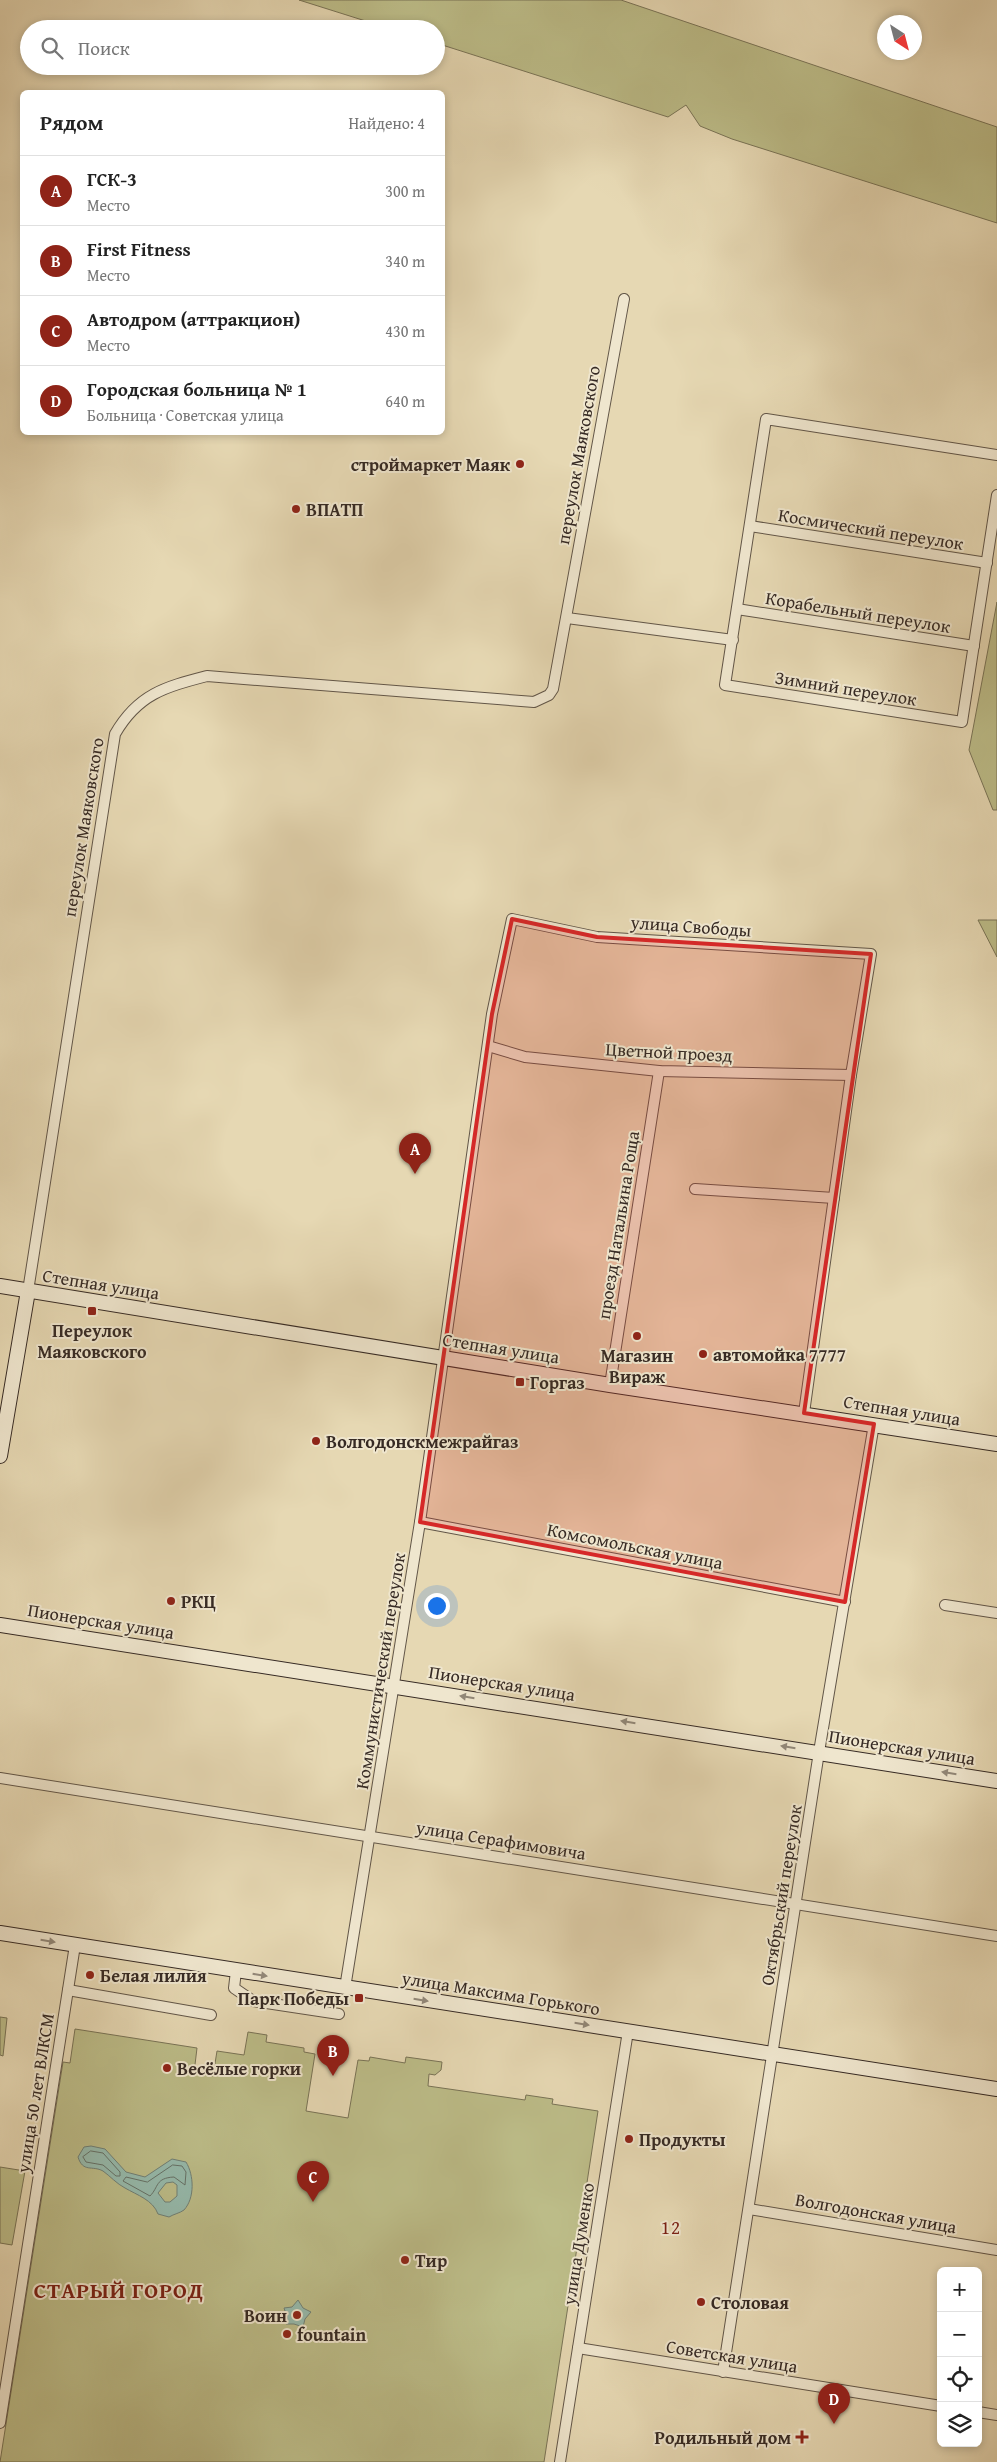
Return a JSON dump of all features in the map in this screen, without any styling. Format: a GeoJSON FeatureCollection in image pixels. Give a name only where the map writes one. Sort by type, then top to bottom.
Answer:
{"type":"FeatureCollection","features":[{"type":"Feature","properties":{"kind":"street","name":"переулок Маяковского"},"geometry":{"type":"LineString","coordinates":[[0,1456],[116,734],[126,716],[139,702],[156,691],[207,676],[534,702],[549,695],[553,688],[568,618],[624,299]]}},
{"type":"Feature","properties":{"kind":"street"},"geometry":{"type":"LineString","coordinates":[[568,618],[733,640],[766,420],[997,455]]}},
{"type":"Feature","properties":{"kind":"street"},"geometry":{"type":"LineString","coordinates":[[974,646],[997,495]]}},
{"type":"Feature","properties":{"kind":"street","name":"Космический переулок"},"geometry":{"type":"LineString","coordinates":[[750,526],[986,563]]}},
{"type":"Feature","properties":{"kind":"street","name":"Корабельный переулок"},"geometry":{"type":"LineString","coordinates":[[737,609],[974,646]]}},
{"type":"Feature","properties":{"kind":"street","name":"Зимний переулок"},"geometry":{"type":"LineString","coordinates":[[733,640],[726,686],[962,722],[974,646]]}},
{"type":"Feature","properties":{"kind":"street","name":"улица Свободы"},"geometry":{"type":"LineString","coordinates":[[512,919],[596,937],[871,954],[851,1075]]}},
{"type":"Feature","properties":{"kind":"street","name":"Коммунистический переулок"},"geometry":{"type":"LineString","coordinates":[[345,1988],[420,1522],[502,956],[512,919]]}},
{"type":"Feature","properties":{"kind":"street","name":"Цветной проезд"},"geometry":{"type":"LineString","coordinates":[[488,1046],[525,1057],[659,1071],[851,1075]]}},
{"type":"Feature","properties":{"kind":"street","name":"проезд Натальина Роща"},"geometry":{"type":"LineString","coordinates":[[610,1385],[659,1071]]}},
{"type":"Feature","properties":{"kind":"street"},"geometry":{"type":"LineString","coordinates":[[804,1413],[851,1075]]}},
{"type":"Feature","properties":{"kind":"street"},"geometry":{"type":"LineString","coordinates":[[695,1189],[834,1198]]}},
{"type":"Feature","properties":{"kind":"street","name":"Степная улица"},"geometry":{"type":"LineString","coordinates":[[0,1286],[610,1385],[804,1413],[997,1444]]}},
{"type":"Feature","properties":{"kind":"street","name":"Октябрьский переулок"},"geometry":{"type":"LineString","coordinates":[[723,2372],[797,1904],[819,1752],[874,1424]]}},
{"type":"Feature","properties":{"kind":"street","name":"Комсомольская улица"},"geometry":{"type":"LineString","coordinates":[[420,1522],[845,1602]]}},
{"type":"Feature","properties":{"kind":"street"},"geometry":{"type":"LineString","coordinates":[[945,1605],[997,1613]]}},
{"type":"Feature","properties":{"kind":"street","name":"Пионерская улица"},"geometry":{"type":"LineString","coordinates":[[0,1625],[394,1685],[997,1781]]}},
{"type":"Feature","properties":{"kind":"street","name":"улица Серафимовича"},"geometry":{"type":"LineString","coordinates":[[0,1778],[370,1835],[997,1936]]}},
{"type":"Feature","properties":{"kind":"street","name":"улица Максима Горького"},"geometry":{"type":"LineString","coordinates":[[0,1933],[997,2090]]}},
{"type":"Feature","properties":{"kind":"street","name":"улица 50 лет ВЛКСМ"},"geometry":{"type":"LineString","coordinates":[[0,2423],[75,1945]]}},
{"type":"Feature","properties":{"kind":"street"},"geometry":{"type":"LineString","coordinates":[[236,1971],[234,1988],[254,2001],[339,2014]]}},
{"type":"Feature","properties":{"kind":"street"},"geometry":{"type":"LineString","coordinates":[[68,1990],[211,2015]]}},
{"type":"Feature","properties":{"kind":"street","name":"улица Думенко"},"geometry":{"type":"LineString","coordinates":[[560,2462],[628,2031]]}},
{"type":"Feature","properties":{"kind":"street","name":"Волгодонская улица"},"geometry":{"type":"LineString","coordinates":[[749,2209],[997,2250]]}},
{"type":"Feature","properties":{"kind":"street","name":"Советская улица"},"geometry":{"type":"LineString","coordinates":[[578,2348],[937,2405]]}},
{"type":"Feature","properties":{"kind":"street"},"geometry":{"type":"LineString","coordinates":[[982,2413],[997,2415]]}},
{"type":"Feature","properties":{"kind":"highlighted area"},"geometry":{"type":"Polygon","coordinates":[[[512,919],[597,937],[871,954],[804,1413],[874,1424],[845,1602],[420,1522],[492,1014],[512,919]]]}},
{"type":"Feature","properties":{"kind":"green space"},"geometry":{"type":"Polygon","coordinates":[[[299,0],[621,0],[997,127],[997,223],[732,139],[700,126],[686,105],[668,117],[445,46],[445,20],[362,20],[299,0]]]}},
{"type":"Feature","properties":{"kind":"green space"},"geometry":{"type":"Polygon","coordinates":[[[997,602],[997,810],[993,810],[969,750],[997,602]]]}},
{"type":"Feature","properties":{"kind":"green space"},"geometry":{"type":"Polygon","coordinates":[[[978,920],[997,920],[997,957],[978,920]]]}},
{"type":"Feature","properties":{"kind":"green space"},"geometry":{"type":"Polygon","coordinates":[[[0,2017],[7,2018],[3,2056],[0,2055],[0,2017]]]}},
{"type":"Feature","properties":{"kind":"green space"},"geometry":{"type":"Polygon","coordinates":[[[75,2029],[197,2048],[194,2073],[213,2076],[217,2051],[244,2055],[248,2032],[267,2035],[266,2042],[304,2048],[304,2052],[315,2054],[306,2111],[348,2118],[358,2060],[369,2061],[370,2057],[405,2063],[406,2057],[442,2062],[441,2070],[435,2075],[429,2074],[428,2086],[525,2100],[526,2095],[553,2099],[552,2104],[598,2111],[544,2462],[0,2462],[63,2062],[70,2063],[75,2029]]]}},
{"type":"Feature","properties":{"kind":"green space"},"geometry":{"type":"Polygon","coordinates":[[[0,2167],[25,2171],[12,2245],[0,2243],[0,2167]]]}},
{"type":"Feature","properties":{"kind":"water"},"geometry":{"type":"Polygon","coordinates":[[[91,2146],[105,2149],[126,2172],[145,2177],[172,2159],[186,2162],[192,2180],[192,2193],[188,2205],[184,2210],[169,2217],[158,2214],[149,2201],[122,2186],[103,2171],[82,2165],[78,2157],[84,2147],[91,2146]],[[173,2182],[166,2183],[158,2193],[165,2202],[170,2202],[177,2196],[177,2185],[173,2182]]]}},
{"type":"Feature","properties":{"kind":"water"},"geometry":{"type":"Polygon","coordinates":[[[298,2300],[303,2308],[311,2312],[305,2319],[303,2327],[286,2324],[287,2317],[284,2308],[292,2307],[298,2300]]]}},
{"type":"Feature","properties":{"kind":"place","name":"строймаркет Маяк"},"geometry":{"type":"Point","coordinates":[520,464]}},
{"type":"Feature","properties":{"kind":"place","name":"ВПАТП"},"geometry":{"type":"Point","coordinates":[296,509]}},
{"type":"Feature","properties":{"kind":"place","name":"ГСК-3"},"geometry":{"type":"Point","coordinates":[415,1174]}},
{"type":"Feature","properties":{"kind":"place","name":"Переулок Маяковского"},"geometry":{"type":"Point","coordinates":[92,1311]}},
{"type":"Feature","properties":{"kind":"place","name":"Магазин Вираж"},"geometry":{"type":"Point","coordinates":[637,1336]}},
{"type":"Feature","properties":{"kind":"place","name":"автомойка 7777"},"geometry":{"type":"Point","coordinates":[703,1354]}},
{"type":"Feature","properties":{"kind":"place","name":"Горгаз"},"geometry":{"type":"Point","coordinates":[520,1382]}},
{"type":"Feature","properties":{"kind":"place","name":"Волгодонскмежрайгаз"},"geometry":{"type":"Point","coordinates":[316,1441]}},
{"type":"Feature","properties":{"kind":"place","name":"РКЦ"},"geometry":{"type":"Point","coordinates":[171,1601]}},
{"type":"Feature","properties":{"kind":"place","name":"Белая лилия"},"geometry":{"type":"Point","coordinates":[90,1975]}},
{"type":"Feature","properties":{"kind":"place","name":"Парк Победы"},"geometry":{"type":"Point","coordinates":[359,1998]}},
{"type":"Feature","properties":{"kind":"place","name":"Весёлые горки"},"geometry":{"type":"Point","coordinates":[167,2068]}},
{"type":"Feature","properties":{"kind":"place","name":"First Fitness"},"geometry":{"type":"Point","coordinates":[333,2076]}},
{"type":"Feature","properties":{"kind":"place","name":"Продукты"},"geometry":{"type":"Point","coordinates":[629,2139]}},
{"type":"Feature","properties":{"kind":"place","name":"Автодром (аттракцион)"},"geometry":{"type":"Point","coordinates":[313,2202]}},
{"type":"Feature","properties":{"kind":"place","name":"Тир"},"geometry":{"type":"Point","coordinates":[405,2260]}},
{"type":"Feature","properties":{"kind":"place","name":"Столовая"},"geometry":{"type":"Point","coordinates":[701,2302]}},
{"type":"Feature","properties":{"kind":"place","name":"Воин"},"geometry":{"type":"Point","coordinates":[297,2315]}},
{"type":"Feature","properties":{"kind":"place","name":"fountain"},"geometry":{"type":"Point","coordinates":[287,2334]}},
{"type":"Feature","properties":{"kind":"place","name":"Городская больница № 1"},"geometry":{"type":"Point","coordinates":[834,2424]}},
{"type":"Feature","properties":{"kind":"place","name":"Родильный дом"},"geometry":{"type":"Point","coordinates":[802,2437]}},
{"type":"Feature","properties":{"kind":"district","name":"12"},"geometry":{"type":"Point","coordinates":[671,2227]}},
{"type":"Feature","properties":{"kind":"district","name":"СТАРЫЙ ГОРОД"},"geometry":{"type":"Point","coordinates":[119,2290]}}]}
